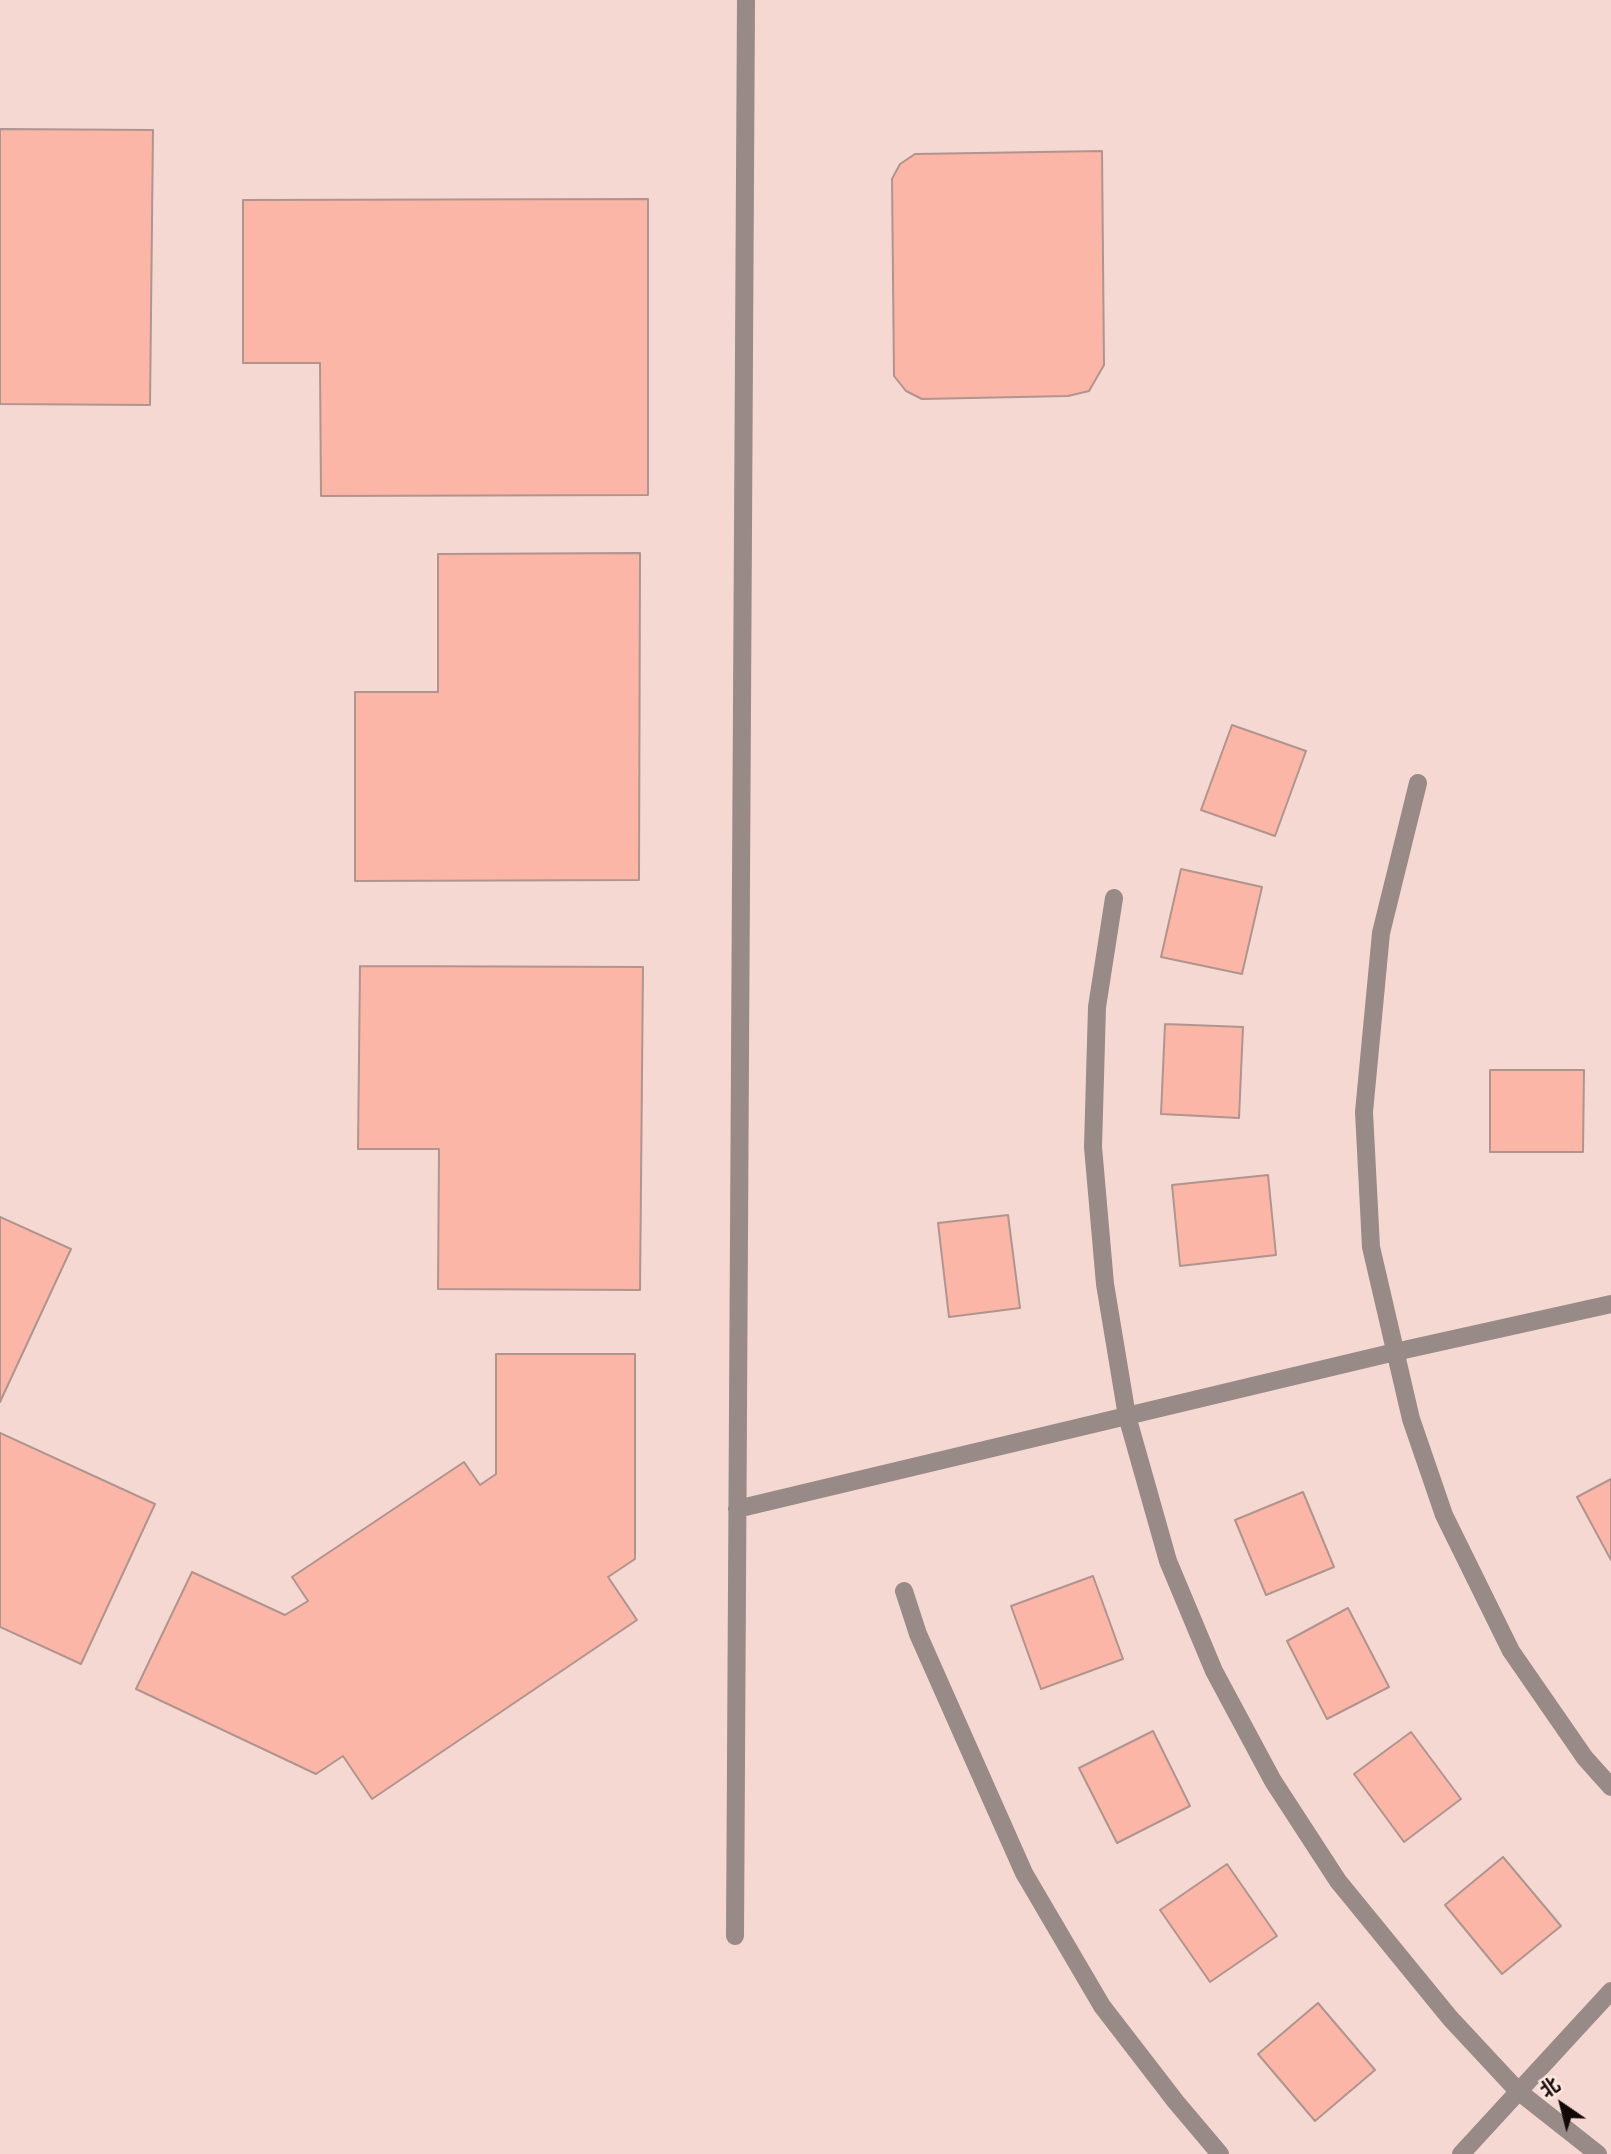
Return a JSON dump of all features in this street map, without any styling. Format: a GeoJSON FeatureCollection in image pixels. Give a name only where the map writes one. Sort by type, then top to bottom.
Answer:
{"type":"FeatureCollection","features":[{"type":"Feature","properties":{"kind":"lane"},"geometry":{"type":"LineString","coordinates":[[736,1936],[746,0]]}},
{"type":"Feature","properties":{"kind":"lane"},"geometry":{"type":"LineString","coordinates":[[1418,783],[1381,933],[1364,1112],[1371,1247],[1410,1419],[1444,1515],[1511,1651],[1585,1758],[1611,1787]]}},
{"type":"Feature","properties":{"kind":"lane"},"geometry":{"type":"LineString","coordinates":[[1114,898],[1097,1007],[1093,1147],[1105,1284],[1127,1416],[1168,1561],[1214,1671],[1273,1781],[1338,1881],[1450,2018],[1518,2091],[1598,2154]]}},
{"type":"Feature","properties":{"kind":"lane"},"geometry":{"type":"LineString","coordinates":[[737,1509],[1395,1352],[1611,1304]]}},
{"type":"Feature","properties":{"kind":"lane"},"geometry":{"type":"LineString","coordinates":[[904,1591],[918,1634],[1024,1873],[1102,2006],[1220,2154]]}},
{"type":"Feature","properties":{"kind":"lane"},"geometry":{"type":"LineString","coordinates":[[1461,2154],[1611,1991]]}},
{"type":"Feature","properties":{"kind":"building"},"geometry":{"type":"Polygon","coordinates":[[[0,129],[153,130],[150,405],[0,404],[0,129]]]}},
{"type":"Feature","properties":{"kind":"building"},"geometry":{"type":"Polygon","coordinates":[[[1102,151],[1104,365],[1089,391],[1068,396],[922,399],[906,391],[894,376],[892,179],[900,164],[915,154],[1102,151]]]}},
{"type":"Feature","properties":{"kind":"building"},"geometry":{"type":"Polygon","coordinates":[[[648,199],[648,495],[321,496],[320,363],[243,363],[243,200],[648,199]]]}},
{"type":"Feature","properties":{"kind":"building"},"geometry":{"type":"Polygon","coordinates":[[[640,553],[639,880],[355,881],[355,692],[438,692],[438,554],[640,553]]]}},
{"type":"Feature","properties":{"kind":"building"},"geometry":{"type":"Polygon","coordinates":[[[1232,725],[1306,751],[1275,836],[1201,810],[1232,725]]]}},
{"type":"Feature","properties":{"kind":"building"},"geometry":{"type":"Polygon","coordinates":[[[1181,869],[1262,887],[1242,974],[1161,957],[1181,869]]]}},
{"type":"Feature","properties":{"kind":"building"},"geometry":{"type":"Polygon","coordinates":[[[360,966],[643,967],[640,1290],[438,1289],[439,1149],[358,1149],[360,966]]]}},
{"type":"Feature","properties":{"kind":"building"},"geometry":{"type":"Polygon","coordinates":[[[1165,1024],[1243,1027],[1239,1118],[1161,1114],[1165,1024]]]}},
{"type":"Feature","properties":{"kind":"building"},"geometry":{"type":"Polygon","coordinates":[[[1490,1070],[1584,1070],[1583,1152],[1490,1152],[1490,1070]]]}},
{"type":"Feature","properties":{"kind":"building"},"geometry":{"type":"Polygon","coordinates":[[[1268,1175],[1276,1255],[1180,1266],[1172,1185],[1268,1175]]]}},
{"type":"Feature","properties":{"kind":"building"},"geometry":{"type":"Polygon","coordinates":[[[1008,1215],[1020,1308],[949,1317],[938,1223],[1008,1215]]]}},
{"type":"Feature","properties":{"kind":"building"},"geometry":{"type":"Polygon","coordinates":[[[0,1217],[71,1249],[0,1402],[0,1217]]]}},
{"type":"Feature","properties":{"kind":"building"},"geometry":{"type":"Polygon","coordinates":[[[496,1354],[635,1354],[635,1559],[608,1577],[637,1620],[372,1799],[343,1756],[316,1774],[136,1689],[192,1572],[285,1615],[308,1601],[292,1577],[464,1462],[480,1485],[496,1474],[496,1354]]]}},
{"type":"Feature","properties":{"kind":"building"},"geometry":{"type":"Polygon","coordinates":[[[0,1433],[155,1504],[81,1664],[0,1627],[0,1433]]]}},
{"type":"Feature","properties":{"kind":"building"},"geometry":{"type":"Polygon","coordinates":[[[1611,1479],[1611,1560],[1577,1497],[1611,1479]]]}},
{"type":"Feature","properties":{"kind":"building"},"geometry":{"type":"Polygon","coordinates":[[[1303,1492],[1334,1567],[1266,1595],[1235,1520],[1303,1492]]]}},
{"type":"Feature","properties":{"kind":"building"},"geometry":{"type":"Polygon","coordinates":[[[1093,1576],[1123,1659],[1041,1689],[1011,1606],[1093,1576]]]}},
{"type":"Feature","properties":{"kind":"building"},"geometry":{"type":"Polygon","coordinates":[[[1348,1608],[1389,1687],[1327,1719],[1287,1641],[1348,1608]]]}},
{"type":"Feature","properties":{"kind":"building"},"geometry":{"type":"Polygon","coordinates":[[[1153,1731],[1190,1806],[1117,1843],[1079,1768],[1153,1731]]]}},
{"type":"Feature","properties":{"kind":"building"},"geometry":{"type":"Polygon","coordinates":[[[1411,1732],[1461,1799],[1404,1842],[1354,1774],[1411,1732]]]}},
{"type":"Feature","properties":{"kind":"building"},"geometry":{"type":"Polygon","coordinates":[[[1503,1857],[1561,1926],[1502,1974],[1445,1905],[1503,1857]]]}},
{"type":"Feature","properties":{"kind":"building"},"geometry":{"type":"Polygon","coordinates":[[[1227,1864],[1277,1936],[1210,1982],[1160,1910],[1227,1864]]]}},
{"type":"Feature","properties":{"kind":"building"},"geometry":{"type":"Polygon","coordinates":[[[1318,2003],[1375,2070],[1315,2121],[1258,2054],[1318,2003]]]}}]}
